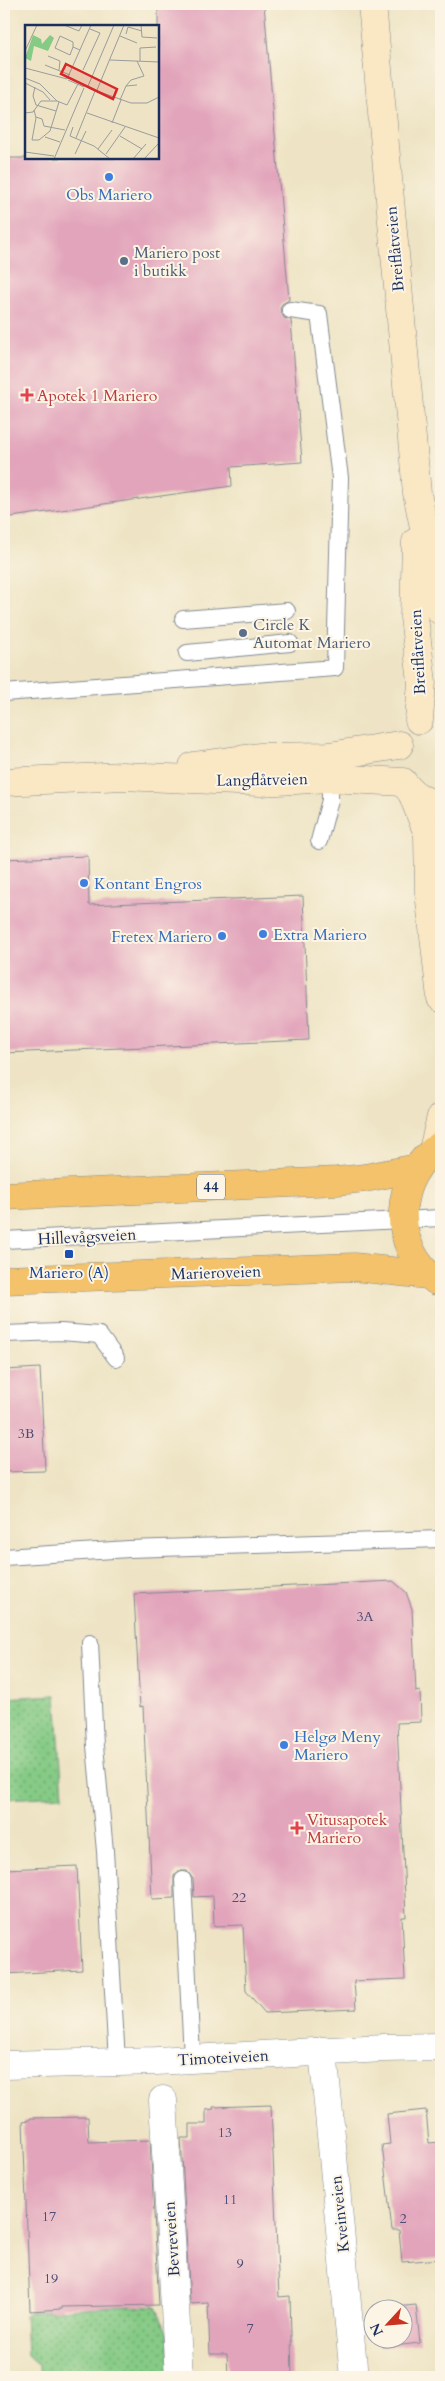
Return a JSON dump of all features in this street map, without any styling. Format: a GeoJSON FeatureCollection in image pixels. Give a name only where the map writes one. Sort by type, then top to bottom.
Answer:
{"type":"FeatureCollection","features":[{"type":"Feature","properties":{"kind":"main road","name":"44"},"geometry":{"type":"LineString","coordinates":[[4,1196],[337,1181],[365,1178],[431,1154]]}},
{"type":"Feature","properties":{"kind":"main road"},"geometry":{"type":"LineString","coordinates":[[431,1154],[408,1184],[403,1202],[402,1220],[410,1250],[435,1280]]}},
{"type":"Feature","properties":{"kind":"main road","name":"Marieroveien"},"geometry":{"type":"LineString","coordinates":[[4,1280],[354,1267],[435,1280]]}},
{"type":"Feature","properties":{"kind":"street","name":"Breiflåtveien"},"geometry":{"type":"LineString","coordinates":[[372,4],[417,493],[441,611]]}},
{"type":"Feature","properties":{"kind":"street","name":"Breiflåtveien"},"geometry":{"type":"LineString","coordinates":[[417,493],[414,617],[422,682],[430,717]]}},
{"type":"Feature","properties":{"kind":"street"},"geometry":{"type":"LineString","coordinates":[[430,717],[407,730],[399,745],[397,762],[428,834],[429,892],[441,998]]}},
{"type":"Feature","properties":{"kind":"street","name":"Langflåtveien"},"geometry":{"type":"LineString","coordinates":[[330,767],[399,745]]}},
{"type":"Feature","properties":{"kind":"street","name":"Langflåtveien"},"geometry":{"type":"LineString","coordinates":[[4,782],[122,776],[259,757],[330,767],[407,788]]}},
{"type":"Feature","properties":{"kind":"street"},"geometry":{"type":"LineString","coordinates":[[407,788],[426,802],[441,804]]}},
{"type":"Feature","properties":{"kind":"street"},"geometry":{"type":"LineString","coordinates":[[431,1154],[441,1117]]}},
{"type":"Feature","properties":{"kind":"street","name":"Timoteiveien"},"geometry":{"type":"LineString","coordinates":[[4,2065],[117,2062],[192,2057],[441,2047]]}},
{"type":"Feature","properties":{"kind":"street","name":"Kveinveien"},"geometry":{"type":"LineString","coordinates":[[323,2051],[354,2377]]}},
{"type":"Feature","properties":{"kind":"street","name":"Bevreveien"},"geometry":{"type":"LineString","coordinates":[[164,2100],[179,2377]]}},
{"type":"Feature","properties":{"kind":"lane"},"geometry":{"type":"LineString","coordinates":[[4,693],[335,668],[341,494],[319,314],[290,310]]}},
{"type":"Feature","properties":{"kind":"lane"},"geometry":{"type":"LineString","coordinates":[[184,619],[287,611]]}},
{"type":"Feature","properties":{"kind":"lane"},"geometry":{"type":"LineString","coordinates":[[187,653],[290,643]]}},
{"type":"Feature","properties":{"kind":"lane"},"geometry":{"type":"LineString","coordinates":[[319,841],[330,800],[330,767]]}},
{"type":"Feature","properties":{"kind":"lane","name":"Hillevågsveien"},"geometry":{"type":"LineString","coordinates":[[4,1240],[441,1218]]}},
{"type":"Feature","properties":{"kind":"lane"},"geometry":{"type":"LineString","coordinates":[[4,1334],[61,1332],[100,1335],[116,1358]]}},
{"type":"Feature","properties":{"kind":"lane"},"geometry":{"type":"LineString","coordinates":[[4,1557],[128,1549],[441,1539]]}},
{"type":"Feature","properties":{"kind":"lane"},"geometry":{"type":"LineString","coordinates":[[90,1643],[95,1746],[105,1851],[117,2062]]}},
{"type":"Feature","properties":{"kind":"lane"},"geometry":{"type":"LineString","coordinates":[[183,1880],[192,2057]]}},
{"type":"Feature","properties":{"kind":"green space"},"geometry":{"type":"Polygon","coordinates":[[[56,1695],[63,1796],[4,1799],[4,1698],[56,1695]]]}},
{"type":"Feature","properties":{"kind":"green space"},"geometry":{"type":"Polygon","coordinates":[[[113,2306],[156,2307],[169,2335],[170,2377],[42,2377],[37,2364],[27,2355],[25,2315],[30,2312],[113,2306]]]}},
{"type":"Feature","properties":{"kind":"building"},"geometry":{"type":"Polygon","coordinates":[[[158,4],[264,4],[289,300],[282,304],[280,309],[284,318],[291,320],[302,462],[231,467],[232,486],[4,518],[4,158],[159,159],[158,4]]]}},
{"type":"Feature","properties":{"kind":"building"},"geometry":{"type":"Polygon","coordinates":[[[88,856],[89,905],[303,896],[309,1040],[4,1053],[4,859],[88,856]]]}},
{"type":"Feature","properties":{"kind":"building"},"geometry":{"type":"Polygon","coordinates":[[[40,1368],[45,1471],[4,1472],[4,1370],[40,1368]]]}},
{"type":"Feature","properties":{"kind":"building"},"geometry":{"type":"Polygon","coordinates":[[[393,1581],[406,1592],[412,1609],[416,1692],[420,1691],[421,1722],[397,1723],[406,1917],[402,1917],[405,1979],[354,1981],[356,2009],[265,2013],[246,1991],[243,1925],[214,1926],[213,1896],[194,1897],[193,1879],[187,1871],[178,1871],[174,1876],[174,1898],[152,1899],[143,1706],[140,1707],[134,1594],[393,1581]]]}},
{"type":"Feature","properties":{"kind":"building"},"geometry":{"type":"Polygon","coordinates":[[[77,1866],[82,1970],[4,1974],[4,1869],[77,1866]]]}},
{"type":"Feature","properties":{"kind":"building"},"geometry":{"type":"Polygon","coordinates":[[[271,2105],[279,2297],[290,2296],[292,2377],[228,2377],[227,2354],[210,2354],[208,2303],[190,2304],[181,2138],[190,2138],[190,2124],[206,2124],[206,2110],[214,2109],[213,2107],[271,2105]]]}},
{"type":"Feature","properties":{"kind":"building"},"geometry":{"type":"Polygon","coordinates":[[[426,2110],[429,2143],[441,2142],[441,2259],[402,2262],[399,2230],[392,2230],[382,2145],[390,2144],[387,2114],[426,2110]]]}},
{"type":"Feature","properties":{"kind":"building"},"geometry":{"type":"Polygon","coordinates":[[[88,2117],[89,2142],[150,2140],[159,2305],[62,2307],[62,2309],[30,2311],[23,2121],[30,2120],[30,2118],[88,2117]]]}},
{"type":"Feature","properties":{"kind":"building"},"geometry":{"type":"Polygon","coordinates":[[[412,2305],[416,2305],[420,2343],[412,2344],[412,2305]]]}},
{"type":"Feature","properties":{"kind":"place","name":"Obs Mariero"},"geometry":{"type":"Point","coordinates":[109,177]}},
{"type":"Feature","properties":{"kind":"place","name":"Mariero post i butikk"},"geometry":{"type":"Point","coordinates":[124,261]}},
{"type":"Feature","properties":{"kind":"place","name":"Apotek 1 Mariero"},"geometry":{"type":"Point","coordinates":[27,395]}},
{"type":"Feature","properties":{"kind":"place","name":"Circle K Automat Mariero"},"geometry":{"type":"Point","coordinates":[243,633]}},
{"type":"Feature","properties":{"kind":"place","name":"Kontant Engros"},"geometry":{"type":"Point","coordinates":[84,883]}},
{"type":"Feature","properties":{"kind":"place","name":"Extra Mariero"},"geometry":{"type":"Point","coordinates":[263,934]}},
{"type":"Feature","properties":{"kind":"place","name":"Fretex Mariero"},"geometry":{"type":"Point","coordinates":[222,936]}},
{"type":"Feature","properties":{"kind":"place","name":"Mariero (A)"},"geometry":{"type":"Point","coordinates":[69,1254]}},
{"type":"Feature","properties":{"kind":"place","name":"Helgø Meny Mariero"},"geometry":{"type":"Point","coordinates":[284,1745]}},
{"type":"Feature","properties":{"kind":"place","name":"Vitusapotek Mariero"},"geometry":{"type":"Point","coordinates":[297,1828]}}]}
